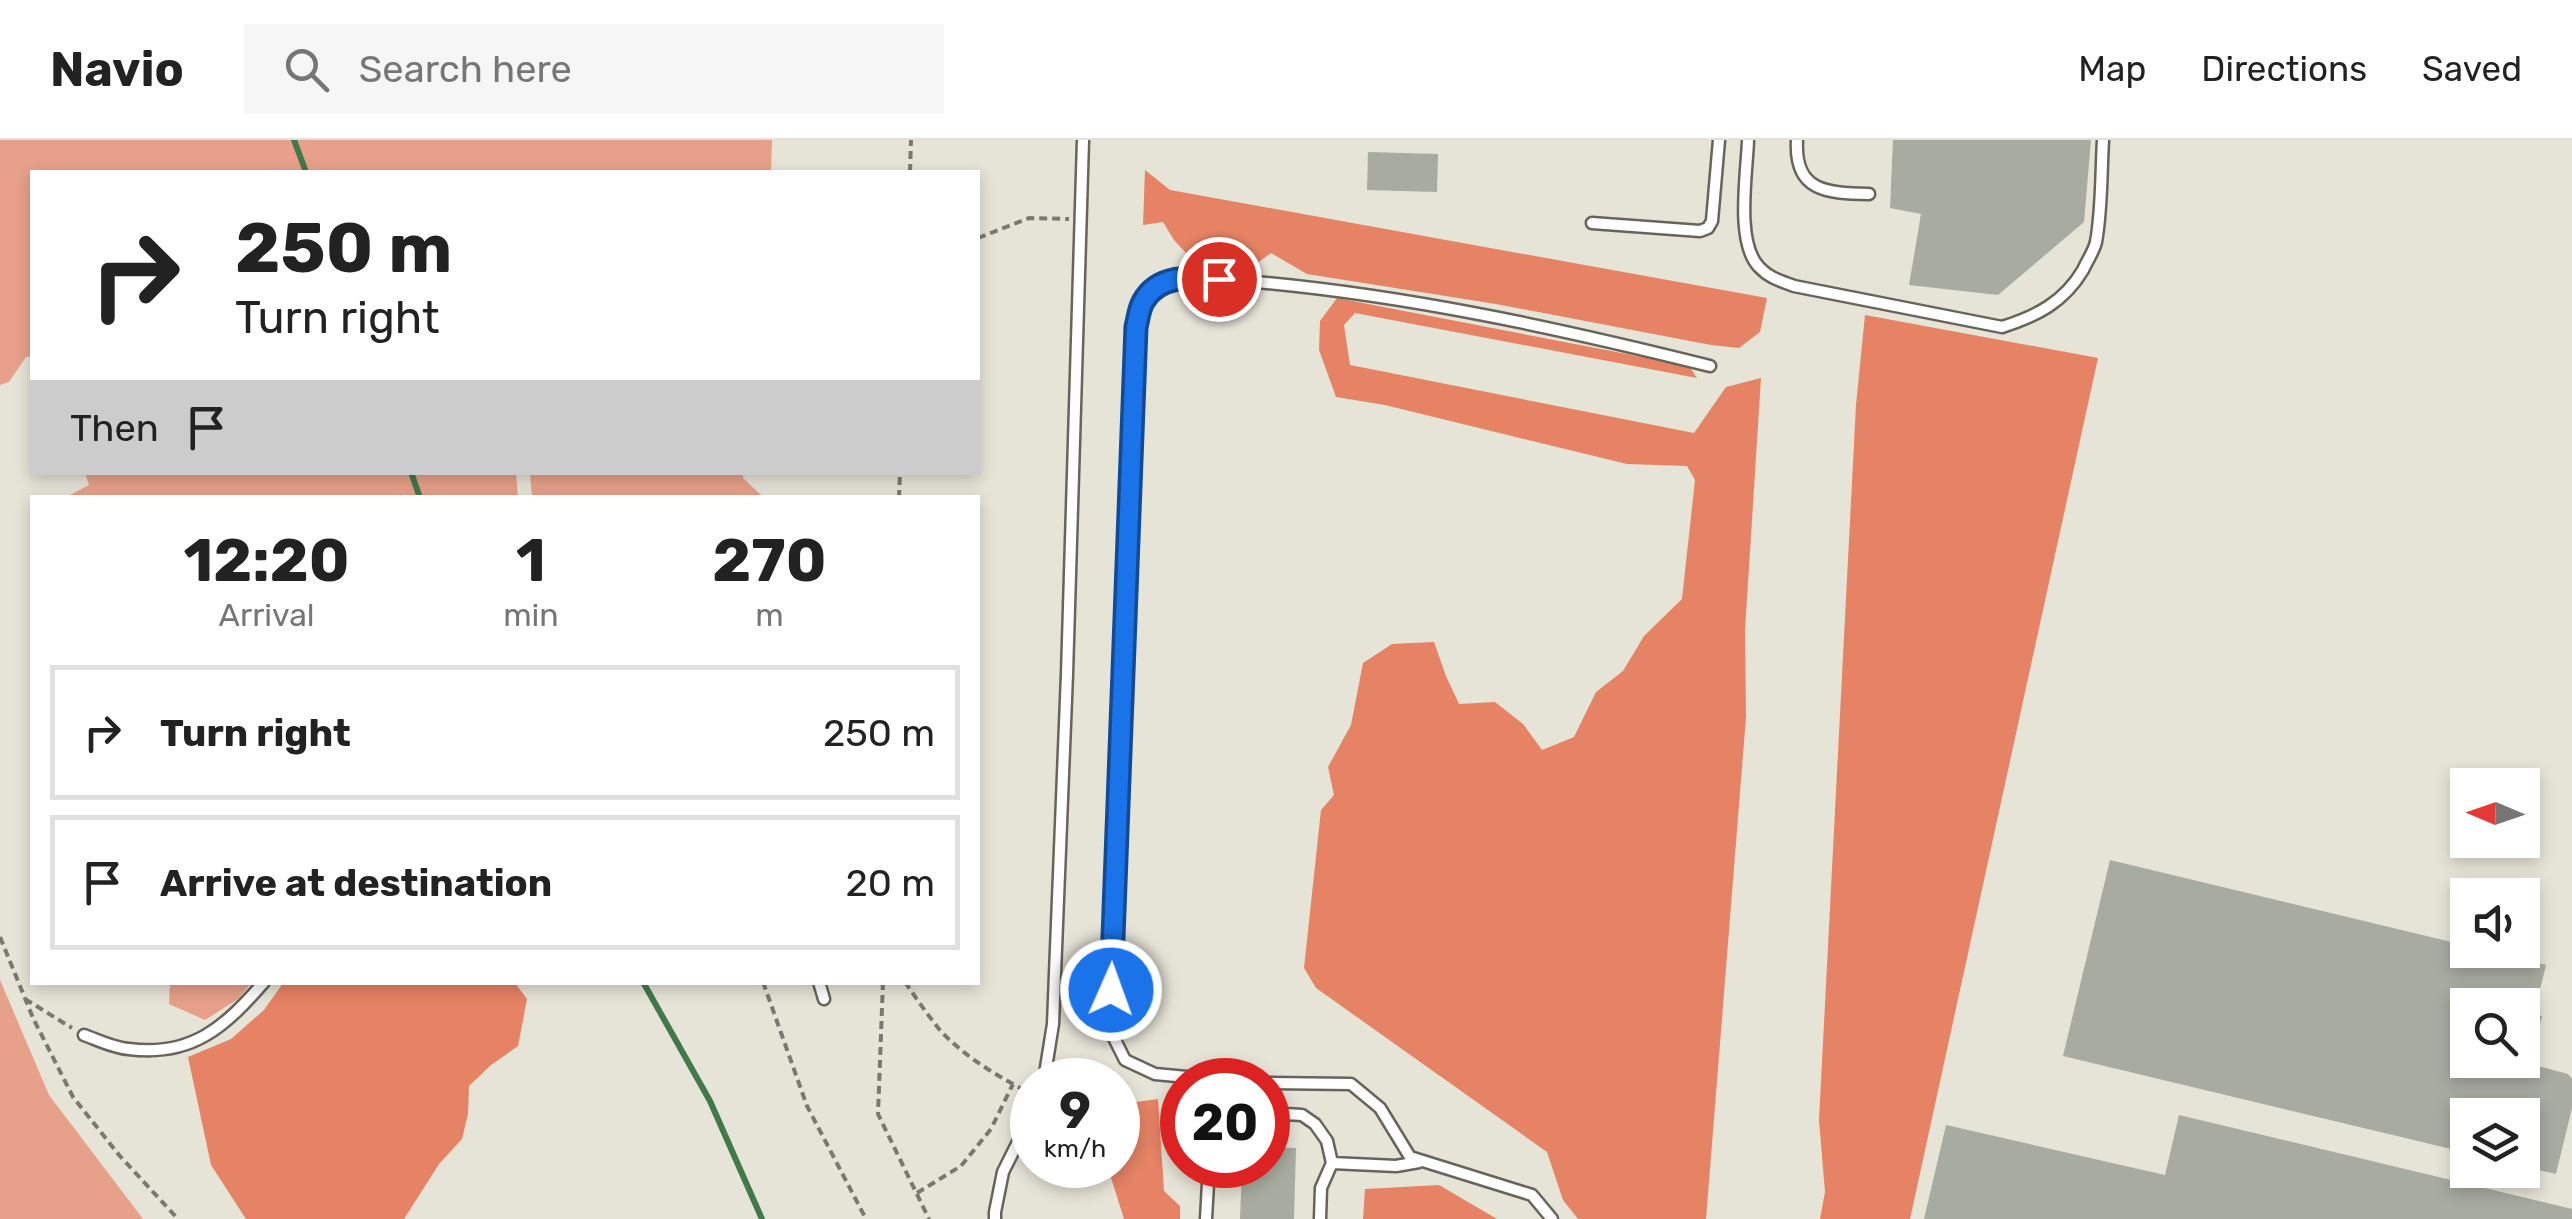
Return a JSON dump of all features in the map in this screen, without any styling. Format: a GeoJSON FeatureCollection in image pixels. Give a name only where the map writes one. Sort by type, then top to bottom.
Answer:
{"type":"FeatureCollection","features":[{"type":"Feature","properties":{"kind":"lane"},"geometry":{"type":"LineString","coordinates":[[1048,1058],[1053,1024],[1083,140]]}},
{"type":"Feature","properties":{"kind":"lane"},"geometry":{"type":"LineString","coordinates":[[1592,223],[1708,228],[1712,221],[1719,140]]}},
{"type":"Feature","properties":{"kind":"lane"},"geometry":{"type":"LineString","coordinates":[[1748,140],[1748,249],[1756,265],[1771,278],[1794,286],[2002,327],[2034,317],[2056,302],[2073,286],[2085,266],[2096,245],[2103,140]]}},
{"type":"Feature","properties":{"kind":"lane"},"geometry":{"type":"LineString","coordinates":[[1797,140],[1796,160],[1813,185],[1832,193],[1869,194]]}},
{"type":"Feature","properties":{"kind":"lane"},"geometry":{"type":"LineString","coordinates":[[1160,1074],[1125,1060],[1110,1028],[1136,327],[1143,301],[1160,283],[1192,277],[1274,284],[1402,300],[1632,346],[1710,366]]}},
{"type":"Feature","properties":{"kind":"lane"},"geometry":{"type":"LineString","coordinates":[[84,1035],[127,1050],[166,1050],[201,1041],[240,1010],[261,985]]}},
{"type":"Feature","properties":{"kind":"lane"},"geometry":{"type":"LineString","coordinates":[[820,985],[824,999]]}},
{"type":"Feature","properties":{"kind":"lane"},"geometry":{"type":"LineString","coordinates":[[1290,1084],[1351,1084],[1380,1108],[1410,1157],[1532,1195],[1552,1219]]}},
{"type":"Feature","properties":{"kind":"lane"},"geometry":{"type":"LineString","coordinates":[[1290,1115],[1302,1115],[1315,1124],[1327,1141],[1332,1164],[1321,1188],[1320,1219]]}},
{"type":"Feature","properties":{"kind":"lane"},"geometry":{"type":"LineString","coordinates":[[996,1219],[1003,1172],[1010,1158]]}},
{"type":"Feature","properties":{"kind":"lane"},"geometry":{"type":"LineString","coordinates":[[1332,1164],[1396,1166],[1426,1162]]}},
{"type":"Feature","properties":{"kind":"lane"},"geometry":{"type":"LineString","coordinates":[[1206,1219],[1208,1188]]}},
{"type":"Feature","properties":{"kind":"path"},"geometry":{"type":"LineString","coordinates":[[910,170],[911,140]]}},
{"type":"Feature","properties":{"kind":"path"},"geometry":{"type":"LineString","coordinates":[[980,237],[1029,218],[1080,221]]}},
{"type":"Feature","properties":{"kind":"path"},"geometry":{"type":"LineString","coordinates":[[0,937],[73,1097],[178,1219]]}},
{"type":"Feature","properties":{"kind":"path"},"geometry":{"type":"LineString","coordinates":[[763,985],[807,1106],[866,1219]]}},
{"type":"Feature","properties":{"kind":"path"},"geometry":{"type":"LineString","coordinates":[[883,985],[878,1114],[929,1219]]}},
{"type":"Feature","properties":{"kind":"path"},"geometry":{"type":"LineString","coordinates":[[907,985],[940,1030],[1010,1082]]}},
{"type":"Feature","properties":{"kind":"path"},"geometry":{"type":"LineString","coordinates":[[25,999],[84,1035]]}},
{"type":"Feature","properties":{"kind":"path"},"geometry":{"type":"LineString","coordinates":[[917,1193],[961,1166],[991,1129],[1010,1090]]}},
{"type":"Feature","properties":{"kind":"shaded area"},"geometry":{"type":"Polygon","coordinates":[[[0,140],[772,140],[771,170],[30,170],[30,357],[26,357],[9,382],[0,385],[0,140]]]}},
{"type":"Feature","properties":{"kind":"shaded area"},"geometry":{"type":"Polygon","coordinates":[[[1145,170],[1170,190],[1767,298],[1760,332],[1739,348],[1711,345],[1496,304],[1307,274],[1271,253],[1256,264],[1215,262],[1186,253],[1163,222],[1143,225],[1145,170]]]}},
{"type":"Feature","properties":{"kind":"shaded area"},"geometry":{"type":"Polygon","coordinates":[[[1337,298],[1689,366],[1697,378],[1355,313],[1344,325],[1350,365],[1694,433],[1726,387],[1761,378],[1745,630],[1746,717],[1706,1219],[1578,1219],[1563,1200],[1547,1152],[1316,988],[1304,968],[1321,810],[1334,795],[1328,767],[1351,725],[1363,663],[1392,644],[1434,642],[1459,704],[1495,702],[1523,724],[1542,750],[1574,737],[1596,692],[1623,671],[1644,636],[1682,599],[1695,480],[1687,466],[1627,464],[1385,405],[1336,397],[1319,350],[1320,321],[1337,298]]]}},
{"type":"Feature","properties":{"kind":"shaded area"},"geometry":{"type":"Polygon","coordinates":[[[1865,315],[2098,358],[1910,1219],[1820,1219],[1825,1192],[1819,1120],[1856,405],[1865,315]]]}},
{"type":"Feature","properties":{"kind":"shaded area"},"geometry":{"type":"Polygon","coordinates":[[[86,475],[516,475],[518,495],[70,495],[89,485],[86,475]]]}},
{"type":"Feature","properties":{"kind":"shaded area"},"geometry":{"type":"Polygon","coordinates":[[[530,475],[743,475],[761,495],[532,495],[530,475]]]}},
{"type":"Feature","properties":{"kind":"shaded area"},"geometry":{"type":"Polygon","coordinates":[[[0,980],[49,1095],[143,1219],[0,1219],[0,980]]]}},
{"type":"Feature","properties":{"kind":"shaded area"},"geometry":{"type":"Polygon","coordinates":[[[170,985],[249,985],[238,999],[205,1020],[169,1004],[170,985]]]}},
{"type":"Feature","properties":{"kind":"shaded area"},"geometry":{"type":"Polygon","coordinates":[[[282,985],[516,985],[527,999],[518,1046],[469,1086],[462,1139],[439,1164],[404,1219],[246,1219],[211,1165],[188,1057],[231,1039],[264,1010],[282,985]]]}},
{"type":"Feature","properties":{"kind":"shaded area"},"geometry":{"type":"Polygon","coordinates":[[[1158,1099],[1160,1188],[1180,1206],[1180,1219],[1124,1219],[1114,1188],[1140,1188],[1140,1101],[1158,1099]]]}},
{"type":"Feature","properties":{"kind":"shaded area"},"geometry":{"type":"Polygon","coordinates":[[[1439,1185],[1497,1219],[1363,1219],[1365,1189],[1439,1185]]]}},
{"type":"Feature","properties":{"kind":"building"},"geometry":{"type":"Polygon","coordinates":[[[1893,140],[2091,140],[2084,222],[1998,295],[1909,285],[1921,214],[1890,208],[1893,140]]]}},
{"type":"Feature","properties":{"kind":"building"},"geometry":{"type":"Polygon","coordinates":[[[1368,152],[1438,154],[1437,192],[1367,190],[1368,152]]]}},
{"type":"Feature","properties":{"kind":"building"},"geometry":{"type":"Polygon","coordinates":[[[2110,860],[2450,942],[2450,968],[2546,965],[2540,990],[2450,988],[2450,1078],[2540,1078],[2540,1066],[2568,1074],[2572,1079],[2572,1108],[2556,1174],[2540,1170],[2540,1098],[2450,1098],[2450,1149],[2063,1056],[2110,860]]]}},
{"type":"Feature","properties":{"kind":"building"},"geometry":{"type":"Polygon","coordinates":[[[2179,1115],[2450,1180],[2450,1188],[2484,1188],[2572,1209],[2572,1219],[1924,1219],[1946,1125],[2165,1175],[2179,1115]]]}},
{"type":"Feature","properties":{"kind":"building"},"geometry":{"type":"Polygon","coordinates":[[[1290,1148],[1296,1148],[1294,1219],[1240,1219],[1241,1188],[1290,1188],[1290,1148]]]}},
{"type":"Feature","properties":{"kind":"waterway"},"geometry":{"type":"LineString","coordinates":[[294,140],[305,170]]}},
{"type":"Feature","properties":{"kind":"waterway"},"geometry":{"type":"LineString","coordinates":[[412,475],[419,495]]}},
{"type":"Feature","properties":{"kind":"waterway"},"geometry":{"type":"LineString","coordinates":[[645,985],[710,1101],[762,1219]]}},
{"type":"Feature","properties":{"kind":"route"},"geometry":{"type":"LineString","coordinates":[[1111,990],[1136,327],[1143,301],[1160,283],[1192,277],[1219,279]]}}]}
